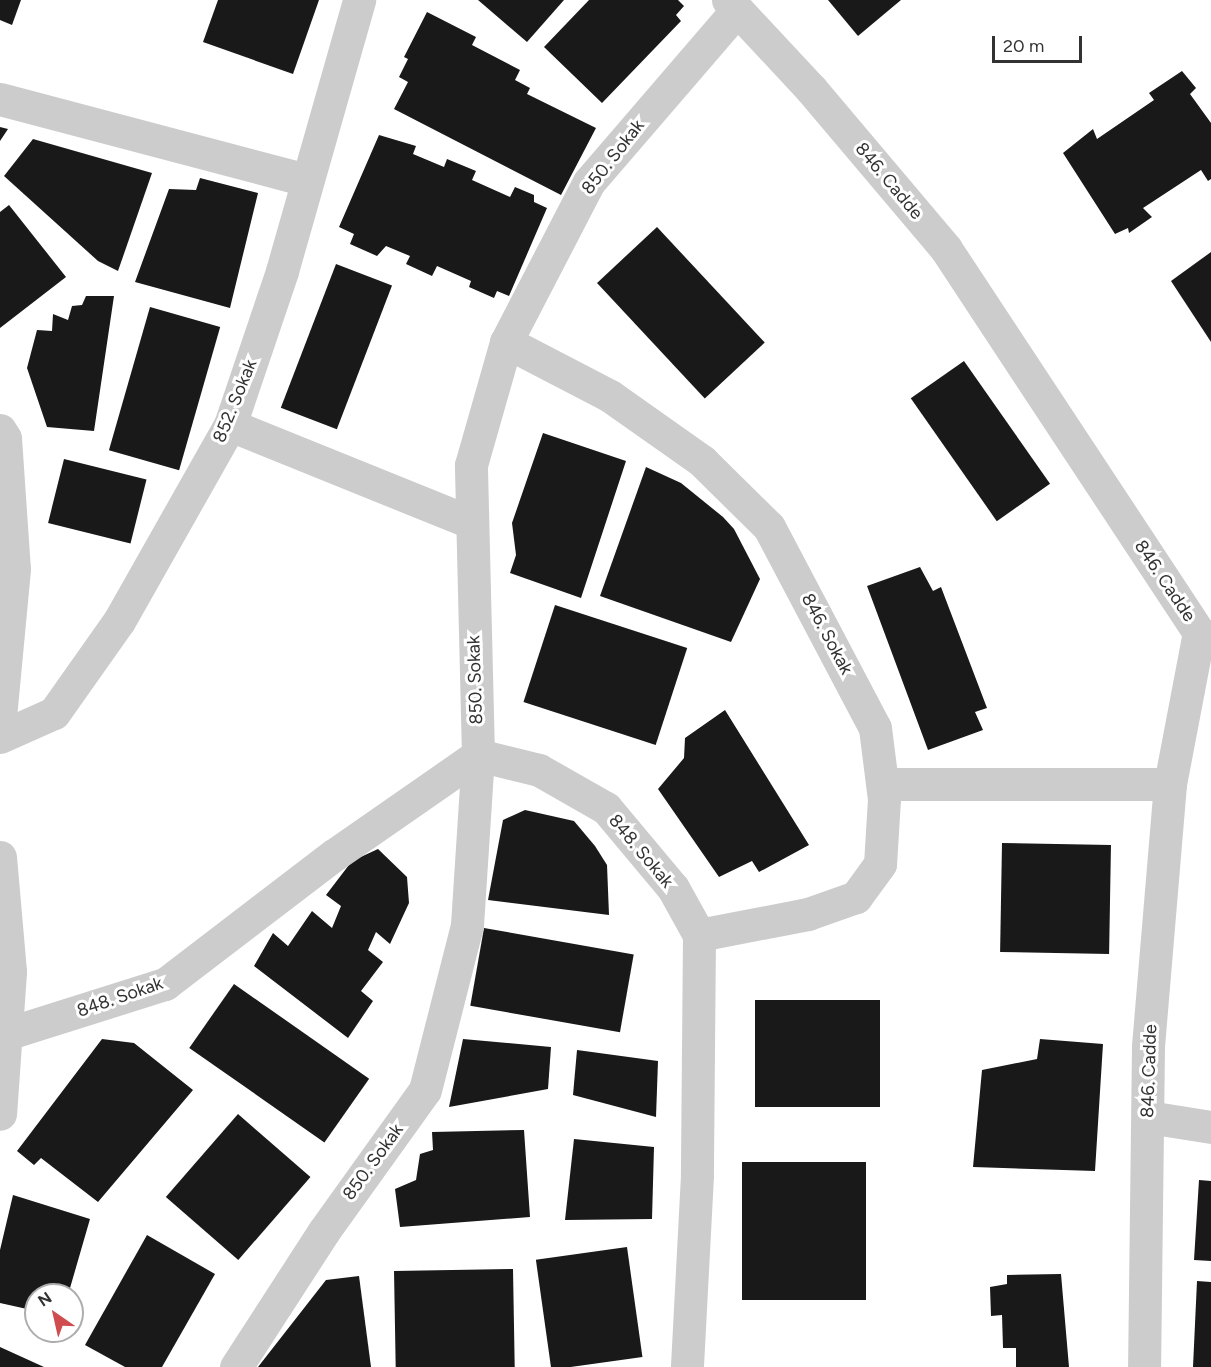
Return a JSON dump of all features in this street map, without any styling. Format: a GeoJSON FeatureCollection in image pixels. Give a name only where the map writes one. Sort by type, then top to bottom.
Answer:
{"type":"FeatureCollection","features":[{"type":"Feature","properties":{"kind":"street","name":"852. Sokak"},"geometry":{"type":"LineString","coordinates":[[0,737],[54,713],[119,621],[230,425],[282,271],[359,0]]}},
{"type":"Feature","properties":{"kind":"street","name":"850. Sokak"},"geometry":{"type":"LineString","coordinates":[[237,1367],[324,1231],[425,1090],[467,926],[478,755],[471,465],[506,342],[589,182],[733,5]]}},
{"type":"Feature","properties":{"kind":"street","name":"846. Cadde"},"geometry":{"type":"LineString","coordinates":[[733,5],[811,89],[946,249],[1207,633],[1170,784],[1149,1046],[1144,1367]]}},
{"type":"Feature","properties":{"kind":"street"},"geometry":{"type":"LineString","coordinates":[[0,99],[306,180]]}},
{"type":"Feature","properties":{"kind":"street","name":"846. Sokak"},"geometry":{"type":"LineString","coordinates":[[506,342],[610,396],[684,448],[769,527],[875,728],[883,784],[880,864],[856,897],[808,914],[699,935]]}},
{"type":"Feature","properties":{"kind":"street"},"geometry":{"type":"LineString","coordinates":[[230,425],[472,523]]}},
{"type":"Feature","properties":{"kind":"street"},"geometry":{"type":"LineString","coordinates":[[0,430],[5,438],[14,568],[0,716]]}},
{"type":"Feature","properties":{"kind":"street","name":"848. Sokak"},"geometry":{"type":"LineString","coordinates":[[6,1034],[165,984],[334,855],[478,755],[539,770],[606,808],[673,888],[699,935],[697,1175],[687,1367]]}},
{"type":"Feature","properties":{"kind":"street"},"geometry":{"type":"LineString","coordinates":[[883,784],[1170,784]]}},
{"type":"Feature","properties":{"kind":"street"},"geometry":{"type":"LineString","coordinates":[[0,857],[10,972],[0,1114]]}},
{"type":"Feature","properties":{"kind":"street"},"geometry":{"type":"LineString","coordinates":[[1148,1117],[1211,1127]]}},
{"type":"Feature","properties":{"kind":"building"},"geometry":{"type":"Polygon","coordinates":[[[0,0],[21,0],[12,25],[0,20],[0,0]]]}},
{"type":"Feature","properties":{"kind":"building"},"geometry":{"type":"Polygon","coordinates":[[[218,0],[319,0],[293,74],[203,42],[218,0]]]}},
{"type":"Feature","properties":{"kind":"building"},"geometry":{"type":"Polygon","coordinates":[[[478,0],[564,0],[527,42],[478,0]]]}},
{"type":"Feature","properties":{"kind":"building"},"geometry":{"type":"Polygon","coordinates":[[[589,0],[678,0],[684,6],[676,15],[681,21],[602,103],[544,47],[589,0]]]}},
{"type":"Feature","properties":{"kind":"building"},"geometry":{"type":"Polygon","coordinates":[[[828,0],[901,0],[858,36],[828,0]]]}},
{"type":"Feature","properties":{"kind":"building"},"geometry":{"type":"Polygon","coordinates":[[[427,12],[476,37],[472,45],[520,70],[515,80],[530,88],[527,94],[596,128],[561,195],[394,109],[408,82],[399,77],[408,59],[404,57],[427,12]]]}},
{"type":"Feature","properties":{"kind":"building"},"geometry":{"type":"Polygon","coordinates":[[[1182,71],[1196,88],[1190,94],[1211,123],[1211,179],[1208,181],[1201,170],[1143,208],[1152,217],[1129,233],[1128,228],[1115,234],[1063,153],[1093,129],[1097,139],[1154,100],[1149,93],[1182,71]]]}},
{"type":"Feature","properties":{"kind":"building"},"geometry":{"type":"Polygon","coordinates":[[[0,127],[8,129],[0,141],[0,127]]]}},
{"type":"Feature","properties":{"kind":"building"},"geometry":{"type":"Polygon","coordinates":[[[379,135],[416,146],[413,154],[444,167],[447,159],[476,171],[472,180],[510,197],[515,187],[534,195],[534,202],[547,208],[509,296],[497,291],[494,298],[469,287],[471,281],[437,266],[432,276],[406,264],[410,256],[386,246],[377,256],[350,244],[354,234],[339,227],[379,135]]]}},
{"type":"Feature","properties":{"kind":"building"},"geometry":{"type":"Polygon","coordinates":[[[33,139],[152,173],[118,271],[98,261],[4,176],[33,139]]]}},
{"type":"Feature","properties":{"kind":"building"},"geometry":{"type":"Polygon","coordinates":[[[200,178],[258,193],[230,308],[135,282],[169,189],[196,190],[200,178]]]}},
{"type":"Feature","properties":{"kind":"building"},"geometry":{"type":"Polygon","coordinates":[[[9,205],[66,277],[0,328],[0,212],[9,205]]]}},
{"type":"Feature","properties":{"kind":"building"},"geometry":{"type":"Polygon","coordinates":[[[657,227],[765,343],[705,398],[597,283],[657,227]]]}},
{"type":"Feature","properties":{"kind":"building"},"geometry":{"type":"Polygon","coordinates":[[[1211,252],[1211,342],[1171,281],[1211,252]]]}},
{"type":"Feature","properties":{"kind":"building"},"geometry":{"type":"Polygon","coordinates":[[[336,264],[392,286],[337,429],[281,408],[336,264]]]}},
{"type":"Feature","properties":{"kind":"building"},"geometry":{"type":"Polygon","coordinates":[[[86,296],[114,296],[94,431],[47,427],[27,368],[37,330],[52,331],[53,314],[68,320],[72,306],[82,305],[86,296]]]}},
{"type":"Feature","properties":{"kind":"building"},"geometry":{"type":"Polygon","coordinates":[[[150,307],[220,327],[179,470],[109,450],[150,307]]]}},
{"type":"Feature","properties":{"kind":"building"},"geometry":{"type":"Polygon","coordinates":[[[964,361],[1050,484],[997,521],[911,398],[964,361]]]}},
{"type":"Feature","properties":{"kind":"building"},"geometry":{"type":"Polygon","coordinates":[[[543,433],[626,461],[581,598],[510,573],[516,555],[512,523],[543,433]]]}},
{"type":"Feature","properties":{"kind":"building"},"geometry":{"type":"Polygon","coordinates":[[[64,459],[146,480],[131,544],[48,523],[64,459]]]}},
{"type":"Feature","properties":{"kind":"building"},"geometry":{"type":"Polygon","coordinates":[[[646,467],[681,483],[723,517],[734,529],[760,579],[731,642],[600,596],[646,467]]]}},
{"type":"Feature","properties":{"kind":"building"},"geometry":{"type":"Polygon","coordinates":[[[920,567],[933,591],[941,587],[987,708],[975,712],[983,730],[928,750],[867,586],[920,567]]]}},
{"type":"Feature","properties":{"kind":"building"},"geometry":{"type":"Polygon","coordinates":[[[555,605],[687,648],[656,745],[523,702],[555,605]]]}},
{"type":"Feature","properties":{"kind":"building"},"geometry":{"type":"Polygon","coordinates":[[[725,710],[809,845],[759,872],[752,861],[719,877],[658,789],[684,758],[685,738],[725,710]]]}},
{"type":"Feature","properties":{"kind":"building"},"geometry":{"type":"Polygon","coordinates":[[[525,810],[574,821],[595,846],[607,865],[609,915],[488,900],[503,820],[525,810]]]}},
{"type":"Feature","properties":{"kind":"building"},"geometry":{"type":"Polygon","coordinates":[[[1002,843],[1111,845],[1109,954],[1000,952],[1002,843]]]}},
{"type":"Feature","properties":{"kind":"building"},"geometry":{"type":"Polygon","coordinates":[[[378,849],[407,877],[409,903],[390,944],[376,932],[368,950],[383,962],[361,991],[373,1001],[348,1038],[254,966],[273,933],[288,946],[312,911],[332,928],[341,906],[326,895],[352,861],[378,849]]]}},
{"type":"Feature","properties":{"kind":"building"},"geometry":{"type":"Polygon","coordinates":[[[484,928],[634,954],[620,1032],[470,1006],[484,928]]]}},
{"type":"Feature","properties":{"kind":"building"},"geometry":{"type":"Polygon","coordinates":[[[234,984],[369,1079],[324,1143],[189,1048],[234,984]]]}},
{"type":"Feature","properties":{"kind":"building"},"geometry":{"type":"Polygon","coordinates":[[[755,1000],[880,1000],[880,1107],[755,1107],[755,1000]]]}},
{"type":"Feature","properties":{"kind":"building"},"geometry":{"type":"Polygon","coordinates":[[[102,1039],[134,1043],[193,1090],[98,1202],[41,1158],[34,1165],[17,1151],[102,1039]]]}},
{"type":"Feature","properties":{"kind":"building"},"geometry":{"type":"Polygon","coordinates":[[[463,1039],[551,1047],[548,1089],[449,1107],[463,1039]]]}},
{"type":"Feature","properties":{"kind":"building"},"geometry":{"type":"Polygon","coordinates":[[[1040,1039],[1103,1044],[1095,1171],[973,1167],[982,1070],[1037,1059],[1040,1039]]]}},
{"type":"Feature","properties":{"kind":"building"},"geometry":{"type":"Polygon","coordinates":[[[577,1050],[658,1061],[656,1117],[573,1095],[577,1050]]]}},
{"type":"Feature","properties":{"kind":"building"},"geometry":{"type":"Polygon","coordinates":[[[238,1114],[310,1177],[238,1260],[166,1197],[238,1114]]]}},
{"type":"Feature","properties":{"kind":"building"},"geometry":{"type":"Polygon","coordinates":[[[524,1130],[530,1217],[400,1227],[395,1189],[416,1180],[420,1154],[433,1150],[432,1132],[524,1130]]]}},
{"type":"Feature","properties":{"kind":"building"},"geometry":{"type":"Polygon","coordinates":[[[574,1139],[654,1147],[652,1219],[565,1220],[574,1139]]]}},
{"type":"Feature","properties":{"kind":"building"},"geometry":{"type":"Polygon","coordinates":[[[742,1162],[866,1162],[866,1300],[742,1300],[742,1162]]]}},
{"type":"Feature","properties":{"kind":"building"},"geometry":{"type":"Polygon","coordinates":[[[1199,1180],[1211,1181],[1211,1261],[1194,1260],[1199,1180]]]}},
{"type":"Feature","properties":{"kind":"building"},"geometry":{"type":"Polygon","coordinates":[[[13,1195],[90,1219],[71,1283],[24,1283],[24,1308],[0,1303],[0,1250],[13,1195]]]}},
{"type":"Feature","properties":{"kind":"building"},"geometry":{"type":"Polygon","coordinates":[[[147,1235],[215,1274],[162,1367],[125,1367],[85,1345],[147,1235]]]}},
{"type":"Feature","properties":{"kind":"building"},"geometry":{"type":"Polygon","coordinates":[[[627,1247],[642,1357],[571,1367],[551,1367],[536,1260],[627,1247]]]}},
{"type":"Feature","properties":{"kind":"building"},"geometry":{"type":"Polygon","coordinates":[[[513,1269],[515,1367],[396,1367],[394,1271],[513,1269]]]}},
{"type":"Feature","properties":{"kind":"building"},"geometry":{"type":"Polygon","coordinates":[[[1061,1274],[1069,1367],[1016,1367],[1016,1348],[1003,1348],[1002,1315],[991,1316],[990,1287],[1007,1284],[1007,1275],[1061,1274]]]}},
{"type":"Feature","properties":{"kind":"building"},"geometry":{"type":"Polygon","coordinates":[[[359,1276],[371,1367],[258,1367],[326,1280],[359,1276]]]}},
{"type":"Feature","properties":{"kind":"building"},"geometry":{"type":"Polygon","coordinates":[[[1197,1281],[1211,1282],[1211,1367],[1193,1367],[1197,1281]]]}},
{"type":"Feature","properties":{"kind":"building"},"geometry":{"type":"Polygon","coordinates":[[[0,1347],[44,1367],[0,1367],[0,1347]]]}}]}
